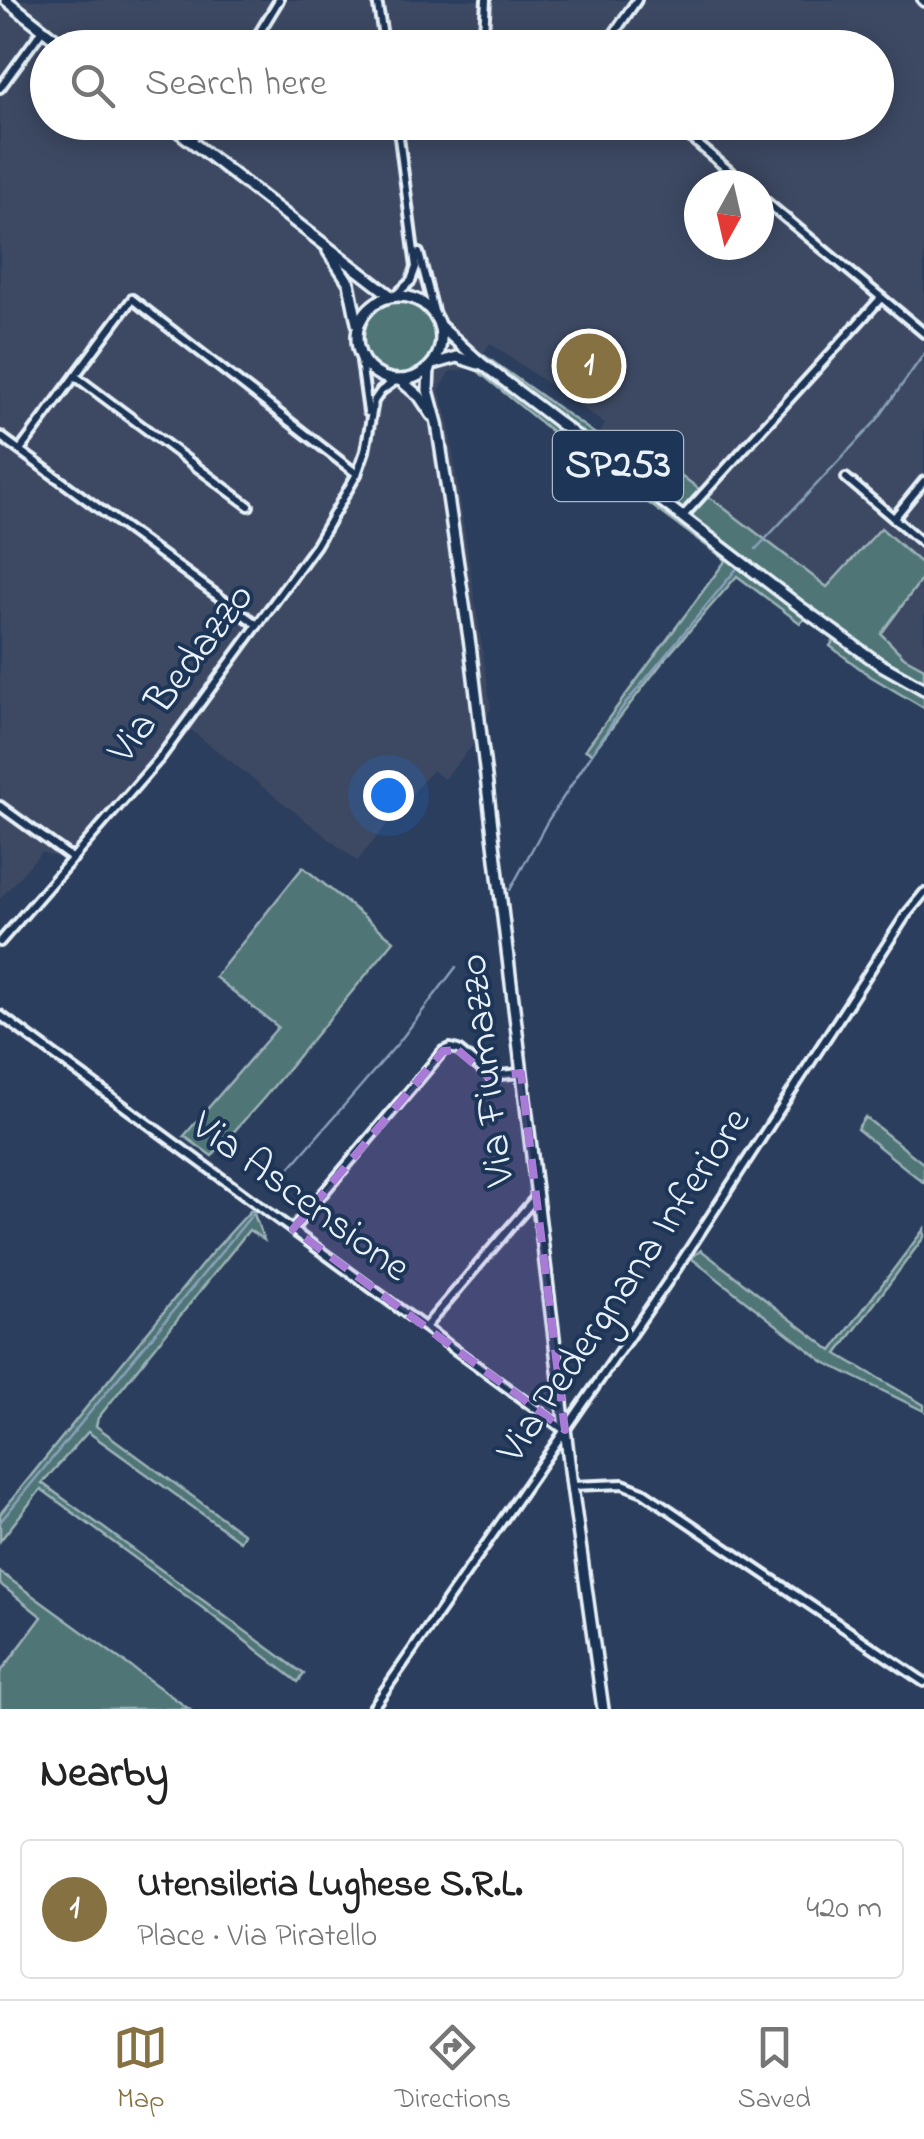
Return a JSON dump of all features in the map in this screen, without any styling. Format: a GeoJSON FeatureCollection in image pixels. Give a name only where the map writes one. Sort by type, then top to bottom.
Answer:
{"type":"FeatureCollection","features":[{"type":"Feature","properties":{"kind":"street"},"geometry":{"type":"LineString","coordinates":[[6,0],[43,29]]}},
{"type":"Feature","properties":{"kind":"street"},"geometry":{"type":"LineString","coordinates":[[18,10],[24,0]]}},
{"type":"Feature","properties":{"kind":"street"},"geometry":{"type":"LineString","coordinates":[[261,30],[279,0]]}},
{"type":"Feature","properties":{"kind":"street"},"geometry":{"type":"LineString","coordinates":[[377,0],[382,30]]}},
{"type":"Feature","properties":{"kind":"street"},"geometry":{"type":"LineString","coordinates":[[484,30],[486,0]]}},
{"type":"Feature","properties":{"kind":"street"},"geometry":{"type":"LineString","coordinates":[[617,30],[638,0]]}},
{"type":"Feature","properties":{"kind":"street"},"geometry":{"type":"LineString","coordinates":[[0,88],[30,47]]}},
{"type":"Feature","properties":{"kind":"street"},"geometry":{"type":"LineString","coordinates":[[192,140],[393,296],[413,298],[434,315]]}},
{"type":"Feature","properties":{"kind":"street"},"geometry":{"type":"LineString","coordinates":[[399,140],[414,236],[434,315]]}},
{"type":"Feature","properties":{"kind":"street"},"geometry":{"type":"LineString","coordinates":[[693,140],[728,170]]}},
{"type":"Feature","properties":{"kind":"street"},"geometry":{"type":"LineString","coordinates":[[774,209],[924,333]]}},
{"type":"Feature","properties":{"kind":"street"},"geometry":{"type":"LineString","coordinates":[[308,231],[344,272],[358,328],[360,354],[371,370],[398,380],[420,397],[437,423]]}},
{"type":"Feature","properties":{"kind":"street"},"geometry":{"type":"LineString","coordinates":[[358,328],[366,311],[393,296],[415,274],[414,236]]}},
{"type":"Feature","properties":{"kind":"street"},"geometry":{"type":"LineString","coordinates":[[683,516],[881,298]]}},
{"type":"Feature","properties":{"kind":"street"},"geometry":{"type":"LineString","coordinates":[[20,450],[132,299],[357,474]]}},
{"type":"Feature","properties":{"kind":"street","name":"SP253"},"geometry":{"type":"LineString","coordinates":[[434,315],[440,326],[490,370],[878,663],[924,689]]}},
{"type":"Feature","properties":{"kind":"street"},"geometry":{"type":"LineString","coordinates":[[431,366],[442,342],[440,326]]}},
{"type":"Feature","properties":{"kind":"street","name":"Via Bedazzo"},"geometry":{"type":"LineString","coordinates":[[0,942],[160,758],[316,545],[357,474],[365,450],[368,418],[360,354]]}},
{"type":"Feature","properties":{"kind":"street","name":"SP253"},"geometry":{"type":"LineString","coordinates":[[398,380],[410,379],[457,356],[490,370]]}},
{"type":"Feature","properties":{"kind":"street","name":"Via Fiumazzo"},"geometry":{"type":"LineString","coordinates":[[431,366],[428,390],[437,423],[470,645],[565,1430],[603,1709]]}},
{"type":"Feature","properties":{"kind":"street"},"geometry":{"type":"LineString","coordinates":[[75,376],[249,506]]}},
{"type":"Feature","properties":{"kind":"street","name":"Via Bedazzo"},"geometry":{"type":"LineString","coordinates":[[368,418],[377,396],[398,380]]}},
{"type":"Feature","properties":{"kind":"street"},"geometry":{"type":"LineString","coordinates":[[0,436],[256,624]]}},
{"type":"Feature","properties":{"kind":"street"},"geometry":{"type":"LineString","coordinates":[[846,478],[924,544]]}},
{"type":"Feature","properties":{"kind":"street"},"geometry":{"type":"LineString","coordinates":[[894,518],[924,481]]}},
{"type":"Feature","properties":{"kind":"street"},"geometry":{"type":"LineString","coordinates":[[0,806],[73,859]]}},
{"type":"Feature","properties":{"kind":"street","name":"Via Pedergnana Inferiore"},"geometry":{"type":"LineString","coordinates":[[372,1709],[677,1268],[906,915],[924,894]]}},
{"type":"Feature","properties":{"kind":"street","name":"Via Ascensione"},"geometry":{"type":"LineString","coordinates":[[0,1016],[565,1430]]}},
{"type":"Feature","properties":{"kind":"street"},"geometry":{"type":"LineString","coordinates":[[293,1229],[443,1051],[458,1050],[490,1076],[521,1073]]}},
{"type":"Feature","properties":{"kind":"street"},"geometry":{"type":"LineString","coordinates":[[426,1326],[536,1197]]}},
{"type":"Feature","properties":{"kind":"street"},"geometry":{"type":"LineString","coordinates":[[572,1486],[623,1484],[643,1492],[924,1682]]}},
{"type":"Feature","properties":{"kind":"highlighted area"},"geometry":{"type":"Polygon","coordinates":[[[458,1050],[489,1077],[521,1073],[565,1430],[293,1229],[443,1051],[458,1050]]]}},
{"type":"Feature","properties":{"kind":"shaded area"},"geometry":{"type":"Polygon","coordinates":[[[0,0],[924,0],[924,566],[881,529],[827,587],[665,463],[598,436],[605,424],[490,343],[474,368],[449,372],[439,391],[447,415],[491,708],[474,744],[444,779],[432,770],[357,861],[191,730],[76,863],[41,852],[0,899],[0,0]]]}},
{"type":"Feature","properties":{"kind":"shaded area"},"geometry":{"type":"Polygon","coordinates":[[[924,576],[924,668],[904,657],[881,634],[924,576]]]}},
{"type":"Feature","properties":{"kind":"green space"},"geometry":{"type":"Polygon","coordinates":[[[399,300],[426,311],[437,338],[426,365],[399,376],[372,365],[361,338],[372,311],[399,300]]]}},
{"type":"Feature","properties":{"kind":"green space"},"geometry":{"type":"Polygon","coordinates":[[[482,354],[598,436],[665,463],[827,587],[881,528],[924,566],[924,576],[881,634],[904,657],[924,668],[924,708],[870,676],[830,646],[834,640],[805,619],[800,623],[737,576],[665,659],[592,753],[585,750],[726,560],[556,435],[474,368],[482,354]]]}},
{"type":"Feature","properties":{"kind":"green space"},"geometry":{"type":"Polygon","coordinates":[[[303,867],[394,941],[212,1156],[184,1136],[278,1027],[215,977],[303,867]]]}},
{"type":"Feature","properties":{"kind":"green space"},"geometry":{"type":"Polygon","coordinates":[[[865,1117],[924,1164],[924,1183],[857,1129],[865,1117]]]}},
{"type":"Feature","properties":{"kind":"green space"},"geometry":{"type":"Polygon","coordinates":[[[252,1209],[264,1240],[249,1230],[98,1418],[96,1426],[244,1534],[240,1541],[88,1432],[42,1483],[304,1674],[298,1682],[41,1489],[0,1541],[0,1514],[209,1256],[252,1209]]]}},
{"type":"Feature","properties":{"kind":"green space"},"geometry":{"type":"Polygon","coordinates":[[[924,1229],[924,1237],[837,1354],[924,1405],[924,1411],[824,1362],[691,1258],[701,1250],[832,1351],[924,1229]]]}},
{"type":"Feature","properties":{"kind":"green space"},"geometry":{"type":"Polygon","coordinates":[[[0,1572],[189,1709],[0,1709],[0,1673],[42,1617],[0,1584],[0,1572]]]}},
{"type":"Feature","properties":{"kind":"waterway"},"geometry":{"type":"LineString","coordinates":[[756,549],[877,420],[924,354]]}},
{"type":"Feature","properties":{"kind":"waterway"},"geometry":{"type":"LineString","coordinates":[[510,890],[547,822],[622,708],[738,567]]}},
{"type":"Feature","properties":{"kind":"waterway"},"geometry":{"type":"LineString","coordinates":[[282,1177],[399,1042],[456,967]]}},
{"type":"Feature","properties":{"kind":"waterway"},"geometry":{"type":"LineString","coordinates":[[0,1522],[255,1211]]}},
{"type":"Feature","properties":{"kind":"place","name":"Utensileria Lughese S.R.L."},"geometry":{"type":"Point","coordinates":[589,366]}}]}
